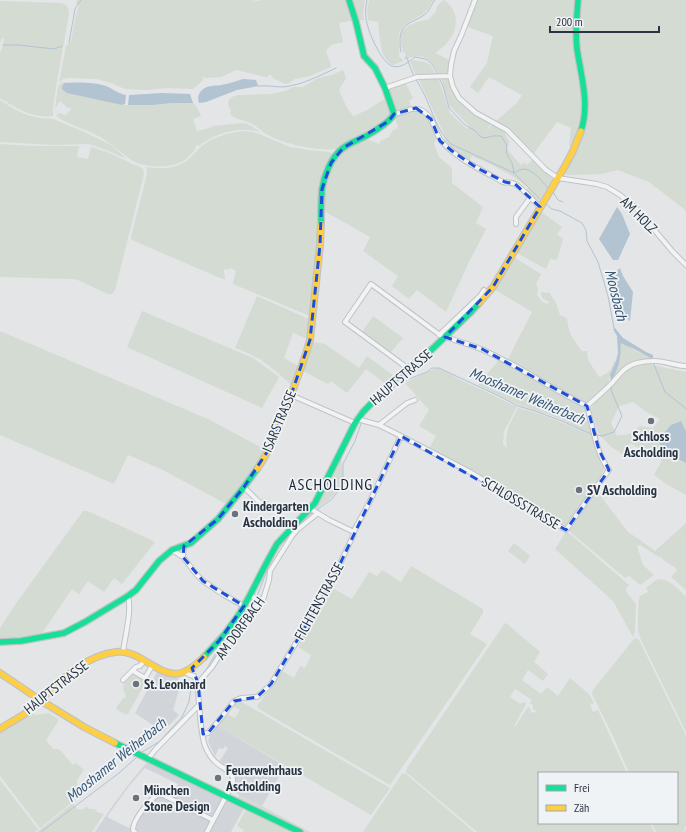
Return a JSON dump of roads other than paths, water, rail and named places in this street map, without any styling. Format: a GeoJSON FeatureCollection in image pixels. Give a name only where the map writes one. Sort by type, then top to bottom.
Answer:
{"type":"FeatureCollection","features":[{"type":"Feature","properties":{"kind":"main road"},"geometry":{"type":"LineString","coordinates":[[349,0],[354,12],[364,56],[375,68],[385,88],[394,114]]}},
{"type":"Feature","properties":{"kind":"main road","name":"HAUPTSTRASSE"},"geometry":{"type":"LineString","coordinates":[[0,728],[30,709],[74,670],[98,656],[123,652],[145,660],[152,666],[169,674],[179,674],[185,672],[192,668],[219,641],[244,606],[256,598],[264,566],[279,542],[315,511],[317,500],[359,421],[376,398],[394,380],[427,354],[443,337],[471,312],[493,287],[565,166],[582,129],[585,112],[585,97],[577,48],[576,25],[578,0]]}},
{"type":"Feature","properties":{"kind":"main road","name":"ISARSTRASSE"},"geometry":{"type":"LineString","coordinates":[[0,642],[21,641],[64,633],[128,596],[136,590],[159,561],[172,550],[196,540],[218,519],[244,487],[260,464],[268,449],[291,395],[310,340],[320,245],[322,189],[329,167],[337,154],[343,148],[389,122],[394,114]]}},
{"type":"Feature","properties":{"kind":"main road"},"geometry":{"type":"LineString","coordinates":[[0,673],[84,727],[300,832]]}},
{"type":"Feature","properties":{"kind":"street"},"geometry":{"type":"LineString","coordinates":[[475,0],[454,51],[450,76],[453,87],[459,98],[465,104],[476,113],[507,130],[546,170],[558,178]]}},
{"type":"Feature","properties":{"kind":"street"},"geometry":{"type":"LineString","coordinates":[[385,88],[415,78],[450,76]]}},
{"type":"Feature","properties":{"kind":"street"},"geometry":{"type":"LineString","coordinates":[[394,114],[416,108],[424,112],[431,119],[440,141],[452,152],[477,168],[505,182],[515,184],[540,207]]}},
{"type":"Feature","properties":{"kind":"street","name":"AM HOLZ"},"geometry":{"type":"LineString","coordinates":[[558,178],[597,184],[607,187],[620,195],[635,207],[686,265]]}},
{"type":"Feature","properties":{"kind":"street"},"geometry":{"type":"LineString","coordinates":[[516,224],[516,217],[530,198]]}},
{"type":"Feature","properties":{"kind":"street"},"geometry":{"type":"LineString","coordinates":[[408,370],[345,322],[371,284],[443,337],[472,345],[496,356],[587,406],[625,369],[641,362],[663,361],[680,366],[686,366]]}},
{"type":"Feature","properties":{"kind":"street"},"geometry":{"type":"LineString","coordinates":[[443,337],[484,290]]}},
{"type":"Feature","properties":{"kind":"street","name":"SCHLOSSSTRASSE"},"geometry":{"type":"LineString","coordinates":[[291,395],[359,421],[379,425],[402,436],[470,472],[566,530],[609,470],[599,450],[587,406]]}},
{"type":"Feature","properties":{"kind":"street"},"geometry":{"type":"LineString","coordinates":[[379,425],[407,403],[415,400]]}},
{"type":"Feature","properties":{"kind":"street","name":"FICHTENSTRASSE"},"geometry":{"type":"LineString","coordinates":[[202,734],[208,732],[234,702],[241,698],[257,696],[271,684],[328,587],[402,436]]}},
{"type":"Feature","properties":{"kind":"street"},"geometry":{"type":"LineString","coordinates":[[244,487],[260,504]]}},
{"type":"Feature","properties":{"kind":"street"},"geometry":{"type":"LineString","coordinates":[[315,511],[329,520],[354,532]]}},
{"type":"Feature","properties":{"kind":"street","name":"AM DORFBACH"},"geometry":{"type":"LineString","coordinates":[[196,680],[208,671],[223,650],[235,639],[256,598],[269,580],[270,571],[292,536],[315,511]]}},
{"type":"Feature","properties":{"kind":"street"},"geometry":{"type":"LineString","coordinates":[[183,558],[184,546]]}},
{"type":"Feature","properties":{"kind":"street"},"geometry":{"type":"LineString","coordinates":[[172,550],[183,558],[203,581],[244,606]]}},
{"type":"Feature","properties":{"kind":"street"},"geometry":{"type":"LineString","coordinates":[[123,652],[130,601],[128,596]]}},
{"type":"Feature","properties":{"kind":"street"},"geometry":{"type":"LineString","coordinates":[[123,680],[145,660]]}},
{"type":"Feature","properties":{"kind":"street"},"geometry":{"type":"LineString","coordinates":[[133,671],[145,678],[152,666]]}},
{"type":"Feature","properties":{"kind":"street"},"geometry":{"type":"LineString","coordinates":[[192,668],[196,680],[202,734],[205,745],[212,759],[229,772],[233,780],[232,785],[207,832]]}},
{"type":"Feature","properties":{"kind":"street"},"geometry":{"type":"LineString","coordinates":[[185,672],[196,680]]}},
{"type":"Feature","properties":{"kind":"street"},"geometry":{"type":"LineString","coordinates":[[146,758],[199,705]]}},
{"type":"Feature","properties":{"kind":"street"},"geometry":{"type":"LineString","coordinates":[[135,832],[132,830],[132,827],[135,821],[157,795],[163,796],[213,820]]}},
{"type":"Feature","properties":{"kind":"water"},"geometry":{"type":"Polygon","coordinates":[[[243,79],[256,80],[258,86],[237,90],[206,102],[199,103],[198,97],[203,89],[243,79]]]}},
{"type":"Feature","properties":{"kind":"water"},"geometry":{"type":"Polygon","coordinates":[[[79,82],[106,86],[118,93],[126,95],[125,104],[122,105],[67,93],[62,89],[64,83],[79,82]]]}},
{"type":"Feature","properties":{"kind":"water"},"geometry":{"type":"Polygon","coordinates":[[[162,93],[190,94],[193,103],[128,105],[129,95],[162,93]]]}},
{"type":"Feature","properties":{"kind":"water"},"geometry":{"type":"Polygon","coordinates":[[[617,207],[622,214],[630,234],[618,260],[613,260],[599,239],[617,207]]]}},
{"type":"Feature","properties":{"kind":"water"},"geometry":{"type":"Polygon","coordinates":[[[620,268],[633,292],[630,321],[616,309],[611,276],[620,268]]]}},
{"type":"Feature","properties":{"kind":"water"},"geometry":{"type":"Polygon","coordinates":[[[615,328],[623,338],[653,355],[653,357],[652,359],[621,343],[620,359],[611,381],[610,375],[618,353],[617,336],[613,329],[615,328]]]}},
{"type":"Feature","properties":{"kind":"water"},"geometry":{"type":"Polygon","coordinates":[[[681,421],[686,431],[686,463],[661,451],[659,439],[671,425],[681,421]]]}},
{"type":"Feature","properties":{"kind":"waterway"},"geometry":{"type":"LineString","coordinates":[[69,43],[75,9],[81,0]]}},
{"type":"Feature","properties":{"kind":"waterway","name":"Moosbach"},"geometry":{"type":"LineString","coordinates":[[367,0],[367,23],[375,45],[383,58],[395,67],[401,66],[415,57],[424,59],[431,64],[438,75]]}},
{"type":"Feature","properties":{"kind":"waterway","name":"Moosbach"},"geometry":{"type":"LineString","coordinates":[[401,52],[400,40],[402,30],[408,24],[426,13],[435,0]]}},
{"type":"Feature","properties":{"kind":"waterway"},"geometry":{"type":"LineString","coordinates":[[3,45],[54,49],[62,46]]}},
{"type":"Feature","properties":{"kind":"waterway"},"geometry":{"type":"LineString","coordinates":[[406,57],[414,76]]}},
{"type":"Feature","properties":{"kind":"waterway"},"geometry":{"type":"LineString","coordinates":[[258,86],[290,86],[310,80],[336,68]]}},
{"type":"Feature","properties":{"kind":"waterway","name":"Moosbach"},"geometry":{"type":"LineString","coordinates":[[439,78],[443,86],[449,108],[465,125],[474,130],[481,137],[501,136],[507,145],[506,153],[512,163],[514,173],[540,199]]}},
{"type":"Feature","properties":{"kind":"waterway"},"geometry":{"type":"LineString","coordinates":[[416,79],[442,134],[451,144],[514,173],[522,169],[526,169],[536,176],[548,188]]}},
{"type":"Feature","properties":{"kind":"waterway"},"geometry":{"type":"LineString","coordinates":[[553,192],[558,200],[563,202]]}},
{"type":"Feature","properties":{"kind":"waterway","name":"Moosbach"},"geometry":{"type":"LineString","coordinates":[[546,204],[552,209],[560,211],[582,223],[586,230],[587,241],[598,262],[608,296],[614,328]]}},
{"type":"Feature","properties":{"kind":"waterway","name":"Moosbach"},"geometry":{"type":"LineString","coordinates":[[653,362],[665,392],[686,409]]}},
{"type":"Feature","properties":{"kind":"waterway","name":"Mooshamer Weiherbach"},"geometry":{"type":"LineString","coordinates":[[375,403],[399,383],[427,372],[432,368],[439,368],[518,406],[562,421],[593,435]]}},
{"type":"Feature","properties":{"kind":"waterway","name":"Mooshamer Weiherbach"},"geometry":{"type":"LineString","coordinates":[[596,435],[602,436],[614,432],[622,416],[611,390],[612,386]]}},
{"type":"Feature","properties":{"kind":"waterway","name":"Mooshamer Weiherbach"},"geometry":{"type":"LineString","coordinates":[[316,510],[331,500],[339,490],[343,477],[343,464],[355,441],[362,421]]}},
{"type":"Feature","properties":{"kind":"waterway","name":"Mooshamer Weiherbach"},"geometry":{"type":"LineString","coordinates":[[301,523],[313,512]]}},
{"type":"Feature","properties":{"kind":"waterway","name":"Mooshamer Weiherbach"},"geometry":{"type":"LineString","coordinates":[[257,596],[277,551],[295,528]]}},
{"type":"Feature","properties":{"kind":"waterway","name":"Mooshamer Weiherbach"},"geometry":{"type":"LineString","coordinates":[[229,642],[234,636],[241,618],[256,599]]}},
{"type":"Feature","properties":{"kind":"waterway","name":"Mooshamer Weiherbach"},"geometry":{"type":"LineString","coordinates":[[205,672],[217,651],[227,644]]}},
{"type":"Feature","properties":{"kind":"waterway","name":"Mooshamer Weiherbach"},"geometry":{"type":"LineString","coordinates":[[142,752],[159,742],[182,717],[189,702],[191,687],[194,683]]}},
{"type":"Feature","properties":{"kind":"waterway","name":"Mooshamer Weiherbach"},"geometry":{"type":"LineString","coordinates":[[41,832],[119,773],[138,756]]}},
{"type":"Feature","properties":{"kind":"place","name":"Schloss Ascholding"},"geometry":{"type":"Point","coordinates":[651,421]}},
{"type":"Feature","properties":{"kind":"place","name":"SV Ascholding"},"geometry":{"type":"Point","coordinates":[579,490]}},
{"type":"Feature","properties":{"kind":"place","name":"Kindergarten Ascholding"},"geometry":{"type":"Point","coordinates":[235,514]}},
{"type":"Feature","properties":{"kind":"place","name":"St. Leonhard"},"geometry":{"type":"Point","coordinates":[136,684]}},
{"type":"Feature","properties":{"kind":"place","name":"Feuerwehrhaus Ascholding"},"geometry":{"type":"Point","coordinates":[218,778]}},
{"type":"Feature","properties":{"kind":"place","name":"München Stone Design"},"geometry":{"type":"Point","coordinates":[136,798]}},
{"type":"Feature","properties":{"kind":"district","name":"ASCHOLDING"},"geometry":{"type":"Point","coordinates":[331,484]}}]}
